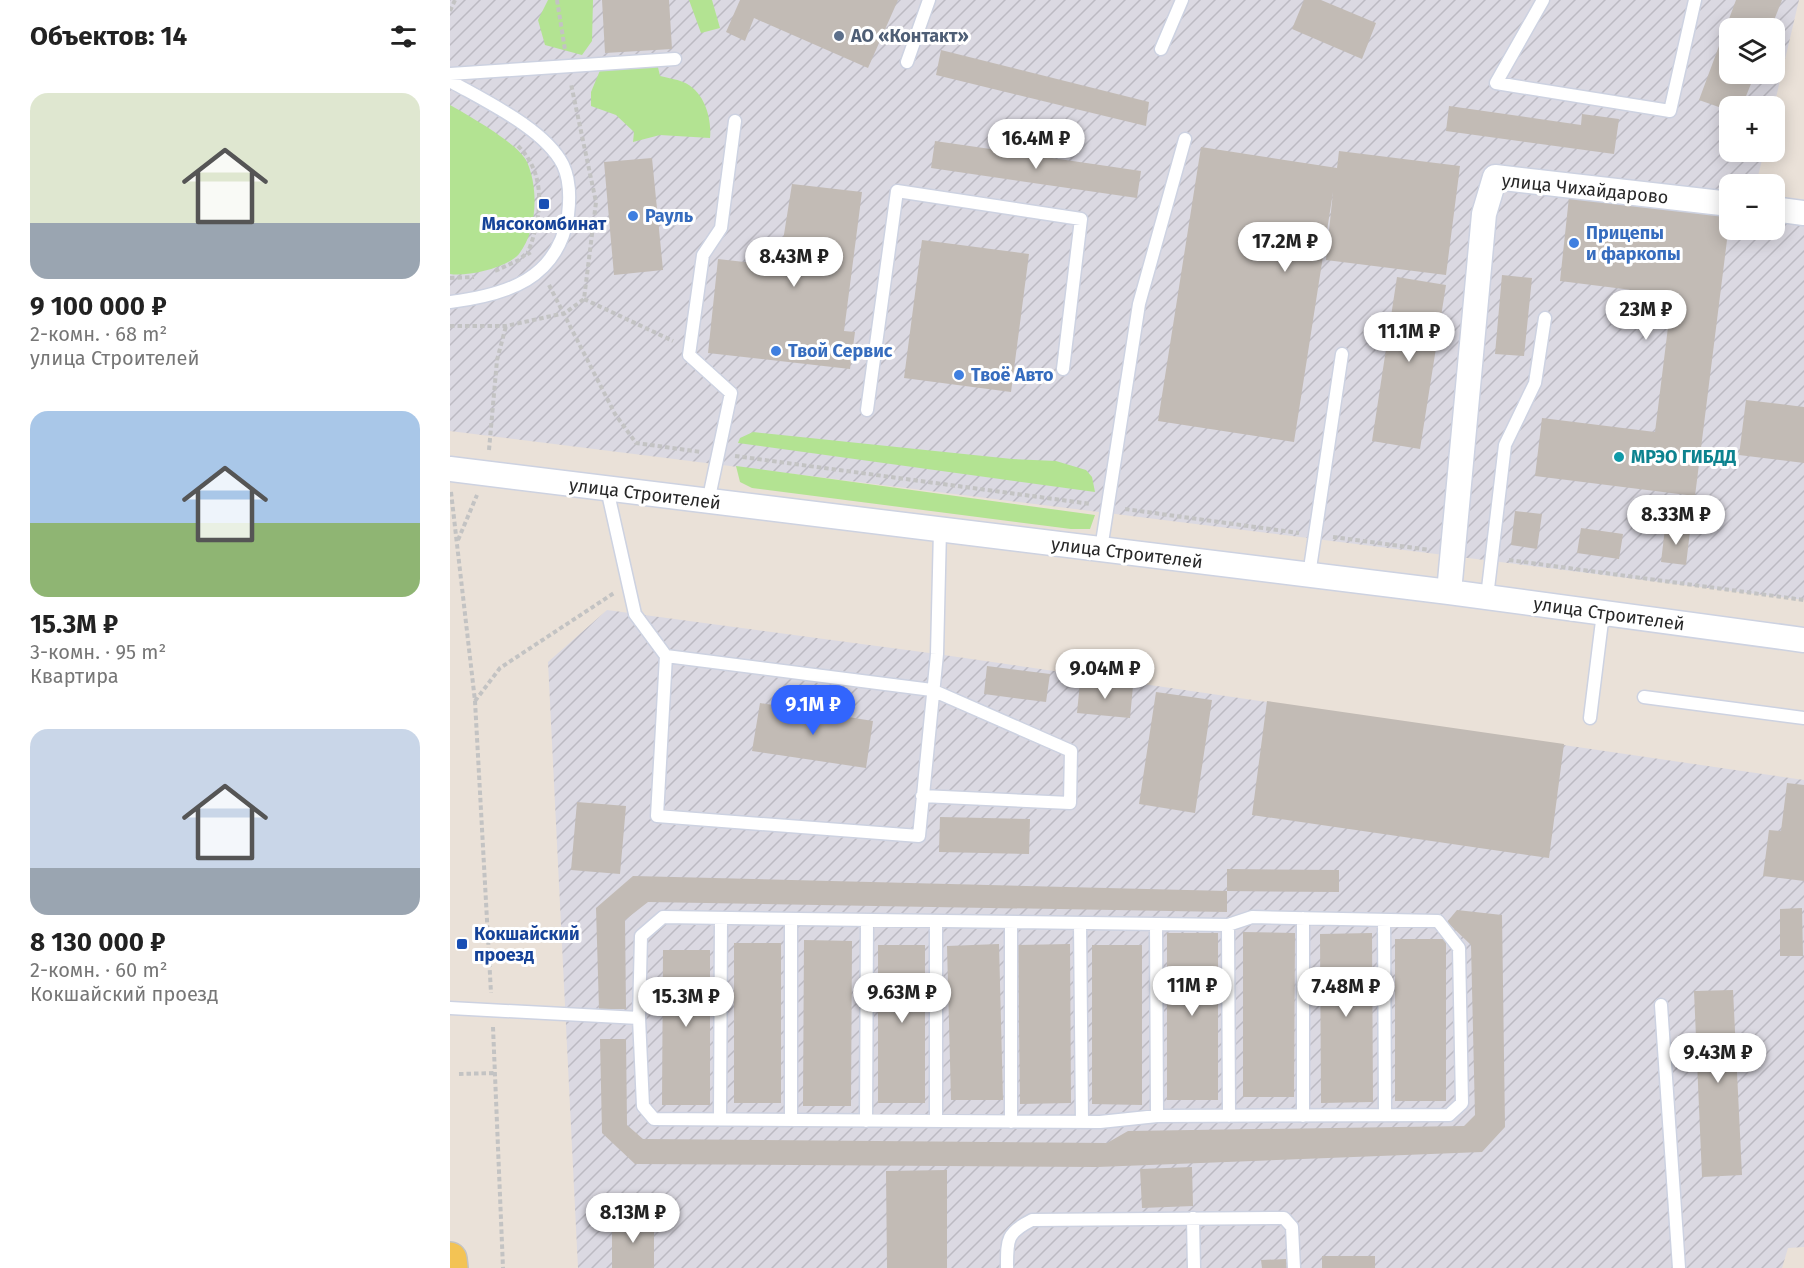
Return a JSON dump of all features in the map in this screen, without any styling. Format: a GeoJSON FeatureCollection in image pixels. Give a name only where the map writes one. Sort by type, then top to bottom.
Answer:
{"type":"FeatureCollection","features":[{"type":"Feature","properties":{"kind":"main road"},"geometry":{"type":"LineString","coordinates":[[450,1259],[451,1268]]}},
{"type":"Feature","properties":{"kind":"street","name":"улица Чихайдарово"},"geometry":{"type":"LineString","coordinates":[[1449,592],[1484,214],[1495,177],[1719,203]]}},
{"type":"Feature","properties":{"kind":"street"},"geometry":{"type":"LineString","coordinates":[[1785,210],[1804,213]]}},
{"type":"Feature","properties":{"kind":"street","name":"улица Строителей"},"geometry":{"type":"LineString","coordinates":[[451,479],[486,474],[1449,592],[1804,640]]}},
{"type":"Feature","properties":{"kind":"lane"},"geometry":{"type":"LineString","coordinates":[[907,62],[929,0]]}},
{"type":"Feature","properties":{"kind":"lane"},"geometry":{"type":"LineString","coordinates":[[1161,49],[1182,0]]}},
{"type":"Feature","properties":{"kind":"lane"},"geometry":{"type":"LineString","coordinates":[[1543,0],[1496,83],[1670,111],[1695,0]]}},
{"type":"Feature","properties":{"kind":"lane"},"geometry":{"type":"LineString","coordinates":[[450,74],[675,59]]}},
{"type":"Feature","properties":{"kind":"lane"},"geometry":{"type":"LineString","coordinates":[[450,81],[517,121],[547,144],[563,165],[570,203],[566,230],[554,256],[541,272],[524,283],[500,292],[450,302]]}},
{"type":"Feature","properties":{"kind":"lane"},"geometry":{"type":"LineString","coordinates":[[708,502],[731,393],[689,355],[703,255],[721,228],[735,121]]}},
{"type":"Feature","properties":{"kind":"lane"},"geometry":{"type":"LineString","coordinates":[[1101,549],[1139,304],[1185,139]]}},
{"type":"Feature","properties":{"kind":"lane"},"geometry":{"type":"LineString","coordinates":[[867,410],[897,191],[1081,219],[1063,369]]}},
{"type":"Feature","properties":{"kind":"lane"},"geometry":{"type":"LineString","coordinates":[[1487,597],[1505,445],[1535,382],[1545,318]]}},
{"type":"Feature","properties":{"kind":"lane"},"geometry":{"type":"LineString","coordinates":[[1309,575],[1342,354]]}},
{"type":"Feature","properties":{"kind":"lane"},"geometry":{"type":"LineString","coordinates":[[607,489],[635,614],[666,656],[657,816],[919,836],[937,654],[940,530]]}},
{"type":"Feature","properties":{"kind":"lane"},"geometry":{"type":"LineString","coordinates":[[1590,718],[1603,613]]}},
{"type":"Feature","properties":{"kind":"lane"},"geometry":{"type":"LineString","coordinates":[[666,656],[932,690],[1071,751],[1070,803],[922,796]]}},
{"type":"Feature","properties":{"kind":"lane"},"geometry":{"type":"LineString","coordinates":[[1644,698],[1804,718]]}},
{"type":"Feature","properties":{"kind":"lane"},"geometry":{"type":"LineString","coordinates":[[663,917],[791,919],[1228,925],[1252,917],[1438,921],[1459,948],[1462,1102],[1449,1115],[1157,1116],[1082,1122],[654,1119],[643,1106],[639,1018],[641,936],[663,917]]}},
{"type":"Feature","properties":{"kind":"lane"},"geometry":{"type":"LineString","coordinates":[[720,1119],[721,918]]}},
{"type":"Feature","properties":{"kind":"lane"},"geometry":{"type":"LineString","coordinates":[[1303,918],[1304,1116]]}},
{"type":"Feature","properties":{"kind":"lane"},"geometry":{"type":"LineString","coordinates":[[791,919],[791,1120]]}},
{"type":"Feature","properties":{"kind":"lane"},"geometry":{"type":"LineString","coordinates":[[866,1121],[867,920]]}},
{"type":"Feature","properties":{"kind":"lane"},"geometry":{"type":"LineString","coordinates":[[1384,920],[1384,1115]]}},
{"type":"Feature","properties":{"kind":"lane"},"geometry":{"type":"LineString","coordinates":[[936,921],[936,1121]]}},
{"type":"Feature","properties":{"kind":"lane"},"geometry":{"type":"LineString","coordinates":[[1011,922],[1011,1122]]}},
{"type":"Feature","properties":{"kind":"lane"},"geometry":{"type":"LineString","coordinates":[[1080,922],[1082,1122]]}},
{"type":"Feature","properties":{"kind":"lane"},"geometry":{"type":"LineString","coordinates":[[1156,924],[1157,1116]]}},
{"type":"Feature","properties":{"kind":"lane"},"geometry":{"type":"LineString","coordinates":[[1228,925],[1228,1116]]}},
{"type":"Feature","properties":{"kind":"lane"},"geometry":{"type":"LineString","coordinates":[[1661,1005],[1679,1268]]}},
{"type":"Feature","properties":{"kind":"lane"},"geometry":{"type":"LineString","coordinates":[[450,1008],[639,1018]]}},
{"type":"Feature","properties":{"kind":"lane"},"geometry":{"type":"LineString","coordinates":[[1006,1268],[1006,1242],[1015,1229],[1032,1220],[1193,1218],[1284,1218],[1292,1227],[1294,1268]]}},
{"type":"Feature","properties":{"kind":"lane"},"geometry":{"type":"LineString","coordinates":[[1193,1218],[1194,1268]]}},
{"type":"Feature","properties":{"kind":"path"},"geometry":{"type":"LineString","coordinates":[[450,11],[455,0]]}},
{"type":"Feature","properties":{"kind":"path"},"geometry":{"type":"LineString","coordinates":[[488,275],[519,260],[528,252]]}},
{"type":"Feature","properties":{"kind":"path"},"geometry":{"type":"LineString","coordinates":[[450,278],[477,276]]}},
{"type":"Feature","properties":{"kind":"path"},"geometry":{"type":"LineString","coordinates":[[584,299],[673,340],[689,355]]}},
{"type":"Feature","properties":{"kind":"path"},"geometry":{"type":"LineString","coordinates":[[457,542],[486,474],[497,360],[506,326]]}},
{"type":"Feature","properties":{"kind":"path"},"geometry":{"type":"LineString","coordinates":[[636,443],[1452,553]]}},
{"type":"Feature","properties":{"kind":"path"},"geometry":{"type":"LineString","coordinates":[[451,479],[475,701],[503,1268]]}},
{"type":"Feature","properties":{"kind":"path"},"geometry":{"type":"LineString","coordinates":[[1499,559],[1804,600]]}},
{"type":"Feature","properties":{"kind":"path"},"geometry":{"type":"LineString","coordinates":[[475,701],[500,668],[629,583]]}},
{"type":"Feature","properties":{"kind":"path"},"geometry":{"type":"LineString","coordinates":[[459,1074],[495,1073]]}},
{"type":"Feature","properties":{"kind":"shaded area"},"geometry":{"type":"Polygon","coordinates":[[[450,0],[1799,0],[1785,59],[1785,18],[1719,18],[1719,84],[1779,84],[1776,96],[1719,96],[1719,162],[1762,162],[1758,174],[1719,174],[1719,240],[1785,240],[1785,220],[1804,222],[1804,600],[450,431],[450,0]]]}},
{"type":"Feature","properties":{"kind":"shaded area"},"geometry":{"type":"Polygon","coordinates":[[[607,610],[937,654],[1804,780],[1804,1247],[1788,1248],[1782,1268],[578,1268],[548,662],[607,610]]]}},
{"type":"Feature","properties":{"kind":"green space"},"geometry":{"type":"Polygon","coordinates":[[[548,0],[593,0],[592,41],[582,55],[545,45],[538,20],[548,0]]]}},
{"type":"Feature","properties":{"kind":"green space"},"geometry":{"type":"Polygon","coordinates":[[[689,0],[712,0],[720,28],[701,33],[689,0]]]}},
{"type":"Feature","properties":{"kind":"green space"},"geometry":{"type":"Polygon","coordinates":[[[657,63],[660,76],[683,82],[696,91],[701,98],[710,122],[710,138],[660,135],[633,142],[634,132],[616,115],[591,106],[591,92],[601,68],[657,63]]]}},
{"type":"Feature","properties":{"kind":"green space"},"geometry":{"type":"Polygon","coordinates":[[[450,105],[492,130],[522,155],[531,173],[534,197],[530,234],[519,254],[496,267],[457,275],[450,274],[450,105]]]}},
{"type":"Feature","properties":{"kind":"green space"},"geometry":{"type":"Polygon","coordinates":[[[753,432],[1012,459],[1056,461],[1086,470],[1092,477],[1095,492],[738,443],[740,438],[753,432]]]}},
{"type":"Feature","properties":{"kind":"green space"},"geometry":{"type":"Polygon","coordinates":[[[736,466],[1095,515],[1090,529],[1071,529],[752,488],[740,482],[736,466]]]}},
{"type":"Feature","properties":{"kind":"building"},"geometry":{"type":"Polygon","coordinates":[[[602,0],[669,0],[672,49],[605,53],[602,0]]]}},
{"type":"Feature","properties":{"kind":"building","name":"АО «Контакт»"},"geometry":{"type":"Polygon","coordinates":[[[740,0],[898,0],[868,68],[754,18],[745,41],[726,32],[740,0]]]}},
{"type":"Feature","properties":{"kind":"building"},"geometry":{"type":"Polygon","coordinates":[[[1304,0],[1321,0],[1376,23],[1362,59],[1292,29],[1304,0]]]}},
{"type":"Feature","properties":{"kind":"building"},"geometry":{"type":"Polygon","coordinates":[[[1736,0],[1782,0],[1775,18],[1729,18],[1736,0]]]}},
{"type":"Feature","properties":{"kind":"building"},"geometry":{"type":"Polygon","coordinates":[[[1719,46],[1719,84],[1751,84],[1746,96],[1719,96],[1719,107],[1699,100],[1719,46]]]}},
{"type":"Feature","properties":{"kind":"building"},"geometry":{"type":"Polygon","coordinates":[[[941,50],[1149,102],[1146,126],[936,75],[941,50]]]}},
{"type":"Feature","properties":{"kind":"building"},"geometry":{"type":"Polygon","coordinates":[[[1449,106],[1581,125],[1582,114],[1619,119],[1614,154],[1446,131],[1449,106]]]}},
{"type":"Feature","properties":{"kind":"building"},"geometry":{"type":"Polygon","coordinates":[[[935,141],[1141,171],[1137,198],[931,168],[935,141]]]}},
{"type":"Feature","properties":{"kind":"building"},"geometry":{"type":"Polygon","coordinates":[[[1201,147],[1337,168],[1339,151],[1460,166],[1446,275],[1326,260],[1333,192],[1294,442],[1158,421],[1201,147]]]}},
{"type":"Feature","properties":{"kind":"building","name":"Рауль"},"geometry":{"type":"Polygon","coordinates":[[[652,158],[663,270],[614,275],[604,162],[652,158]]]}},
{"type":"Feature","properties":{"kind":"building"},"geometry":{"type":"Polygon","coordinates":[[[792,184],[862,192],[844,331],[855,332],[850,369],[708,353],[718,259],[779,266],[792,184]]]}},
{"type":"Feature","properties":{"kind":"building"},"geometry":{"type":"Polygon","coordinates":[[[1569,197],[1719,215],[1719,240],[1727,240],[1695,496],[1535,476],[1542,418],[1655,432],[1672,295],[1560,281],[1569,197]]]}},
{"type":"Feature","properties":{"kind":"building"},"geometry":{"type":"Polygon","coordinates":[[[922,240],[1029,254],[1011,392],[904,378],[922,240]]]}},
{"type":"Feature","properties":{"kind":"building"},"geometry":{"type":"Polygon","coordinates":[[[1502,275],[1532,278],[1524,356],[1495,354],[1502,275]]]}},
{"type":"Feature","properties":{"kind":"building"},"geometry":{"type":"Polygon","coordinates":[[[1397,277],[1446,285],[1420,449],[1372,441],[1397,277]]]}},
{"type":"Feature","properties":{"kind":"building"},"geometry":{"type":"Polygon","coordinates":[[[1746,400],[1804,407],[1804,463],[1739,455],[1746,400]]]}},
{"type":"Feature","properties":{"kind":"building"},"geometry":{"type":"Polygon","coordinates":[[[1515,511],[1542,514],[1537,549],[1511,545],[1515,511]]]}},
{"type":"Feature","properties":{"kind":"building"},"geometry":{"type":"Polygon","coordinates":[[[1581,528],[1623,534],[1619,559],[1577,553],[1581,528]]]}},
{"type":"Feature","properties":{"kind":"building"},"geometry":{"type":"Polygon","coordinates":[[[1665,528],[1690,531],[1686,565],[1661,562],[1665,528]]]}},
{"type":"Feature","properties":{"kind":"building"},"geometry":{"type":"Polygon","coordinates":[[[987,666],[1050,674],[1046,702],[984,694],[987,666]]]}},
{"type":"Feature","properties":{"kind":"building"},"geometry":{"type":"Polygon","coordinates":[[[1080,682],[1133,686],[1130,718],[1077,713],[1080,682]]]}},
{"type":"Feature","properties":{"kind":"building"},"geometry":{"type":"Polygon","coordinates":[[[1156,692],[1212,700],[1195,813],[1139,804],[1156,692]]]}},
{"type":"Feature","properties":{"kind":"building"},"geometry":{"type":"Polygon","coordinates":[[[1267,701],[1564,744],[1549,858],[1252,815],[1267,701]]]}},
{"type":"Feature","properties":{"kind":"building"},"geometry":{"type":"Polygon","coordinates":[[[760,703],[873,721],[866,768],[752,751],[760,703]]]}},
{"type":"Feature","properties":{"kind":"building"},"geometry":{"type":"Polygon","coordinates":[[[1787,783],[1804,785],[1804,881],[1763,876],[1769,830],[1781,831],[1787,783]]]}},
{"type":"Feature","properties":{"kind":"building"},"geometry":{"type":"Polygon","coordinates":[[[577,802],[626,806],[620,874],[571,870],[577,802]]]}},
{"type":"Feature","properties":{"kind":"building"},"geometry":{"type":"Polygon","coordinates":[[[940,817],[1030,819],[1029,854],[939,852],[940,817]]]}},
{"type":"Feature","properties":{"kind":"building"},"geometry":{"type":"Polygon","coordinates":[[[1227,869],[1339,870],[1339,892],[1227,891],[1227,869]]]}},
{"type":"Feature","properties":{"kind":"building"},"geometry":{"type":"Polygon","coordinates":[[[633,876],[1227,891],[1227,912],[648,902],[625,920],[626,1009],[599,1009],[596,908],[633,876]]]}},
{"type":"Feature","properties":{"kind":"building"},"geometry":{"type":"Polygon","coordinates":[[[1802,908],[1803,956],[1780,956],[1780,909],[1802,908]]]}},
{"type":"Feature","properties":{"kind":"building"},"geometry":{"type":"Polygon","coordinates":[[[1457,910],[1502,915],[1505,1127],[1482,1152],[1097,1167],[635,1164],[602,1133],[600,1039],[626,1039],[627,1125],[643,1139],[1107,1143],[1128,1131],[1464,1126],[1475,1115],[1471,945],[1447,922],[1457,910]]]}},
{"type":"Feature","properties":{"kind":"building"},"geometry":{"type":"Polygon","coordinates":[[[1243,932],[1295,933],[1294,1097],[1243,1097],[1243,932]]]}},
{"type":"Feature","properties":{"kind":"building"},"geometry":{"type":"Polygon","coordinates":[[[1167,933],[1218,933],[1218,1100],[1167,1100],[1167,933]]]}},
{"type":"Feature","properties":{"kind":"building"},"geometry":{"type":"Polygon","coordinates":[[[1372,933],[1373,1102],[1321,1103],[1320,934],[1372,933]]]}},
{"type":"Feature","properties":{"kind":"building"},"geometry":{"type":"Polygon","coordinates":[[[1395,939],[1446,939],[1446,1101],[1395,1101],[1395,939]]]}},
{"type":"Feature","properties":{"kind":"building"},"geometry":{"type":"Polygon","coordinates":[[[804,940],[852,941],[851,1106],[803,1106],[804,940]]]}},
{"type":"Feature","properties":{"kind":"building"},"geometry":{"type":"Polygon","coordinates":[[[734,943],[781,943],[781,1103],[734,1103],[734,943]]]}},
{"type":"Feature","properties":{"kind":"building"},"geometry":{"type":"Polygon","coordinates":[[[999,944],[1003,1100],[951,1100],[947,946],[999,944]]]}},
{"type":"Feature","properties":{"kind":"building"},"geometry":{"type":"Polygon","coordinates":[[[1070,944],[1071,1103],[1020,1104],[1018,945],[1070,944]]]}},
{"type":"Feature","properties":{"kind":"building"},"geometry":{"type":"Polygon","coordinates":[[[878,945],[925,945],[925,1103],[878,1103],[878,945]]]}},
{"type":"Feature","properties":{"kind":"building"},"geometry":{"type":"Polygon","coordinates":[[[1092,945],[1142,945],[1142,1105],[1092,1104],[1092,945]]]}},
{"type":"Feature","properties":{"kind":"building"},"geometry":{"type":"Polygon","coordinates":[[[663,950],[710,950],[710,1105],[662,1105],[663,950]]]}},
{"type":"Feature","properties":{"kind":"building"},"geometry":{"type":"Polygon","coordinates":[[[1733,990],[1742,1175],[1702,1177],[1694,991],[1733,990]]]}},
{"type":"Feature","properties":{"kind":"building"},"geometry":{"type":"Polygon","coordinates":[[[1192,1167],[1193,1206],[1142,1208],[1140,1169],[1192,1167]]]}},
{"type":"Feature","properties":{"kind":"building"},"geometry":{"type":"Polygon","coordinates":[[[947,1170],[947,1268],[887,1268],[886,1171],[947,1170]]]}},
{"type":"Feature","properties":{"kind":"building"},"geometry":{"type":"Polygon","coordinates":[[[612,1221],[654,1221],[654,1268],[612,1268],[612,1221]]]}},
{"type":"Feature","properties":{"kind":"building"},"geometry":{"type":"Polygon","coordinates":[[[1322,1256],[1375,1256],[1375,1268],[1322,1268],[1322,1256]]]}},
{"type":"Feature","properties":{"kind":"building"},"geometry":{"type":"Polygon","coordinates":[[[1286,1259],[1287,1268],[1262,1268],[1261,1260],[1286,1259]]]}},
{"type":"Feature","properties":{"kind":"place","name":"АО «Контакт»"},"geometry":{"type":"Point","coordinates":[839,36]}},
{"type":"Feature","properties":{"kind":"place","name":"Мясокомбинат"},"geometry":{"type":"Point","coordinates":[544,204]}},
{"type":"Feature","properties":{"kind":"place","name":"Рауль"},"geometry":{"type":"Point","coordinates":[633,216]}},
{"type":"Feature","properties":{"kind":"place","name":"Прицепы и фаркопы"},"geometry":{"type":"Point","coordinates":[1574,243]}},
{"type":"Feature","properties":{"kind":"place","name":"Твой Сервис"},"geometry":{"type":"Point","coordinates":[776,351]}},
{"type":"Feature","properties":{"kind":"place","name":"Твоё Авто"},"geometry":{"type":"Point","coordinates":[959,375]}},
{"type":"Feature","properties":{"kind":"place","name":"МРЭО ГИБДД"},"geometry":{"type":"Point","coordinates":[1619,457]}},
{"type":"Feature","properties":{"kind":"place","name":"Кокшайский проезд"},"geometry":{"type":"Point","coordinates":[462,944]}}]}
